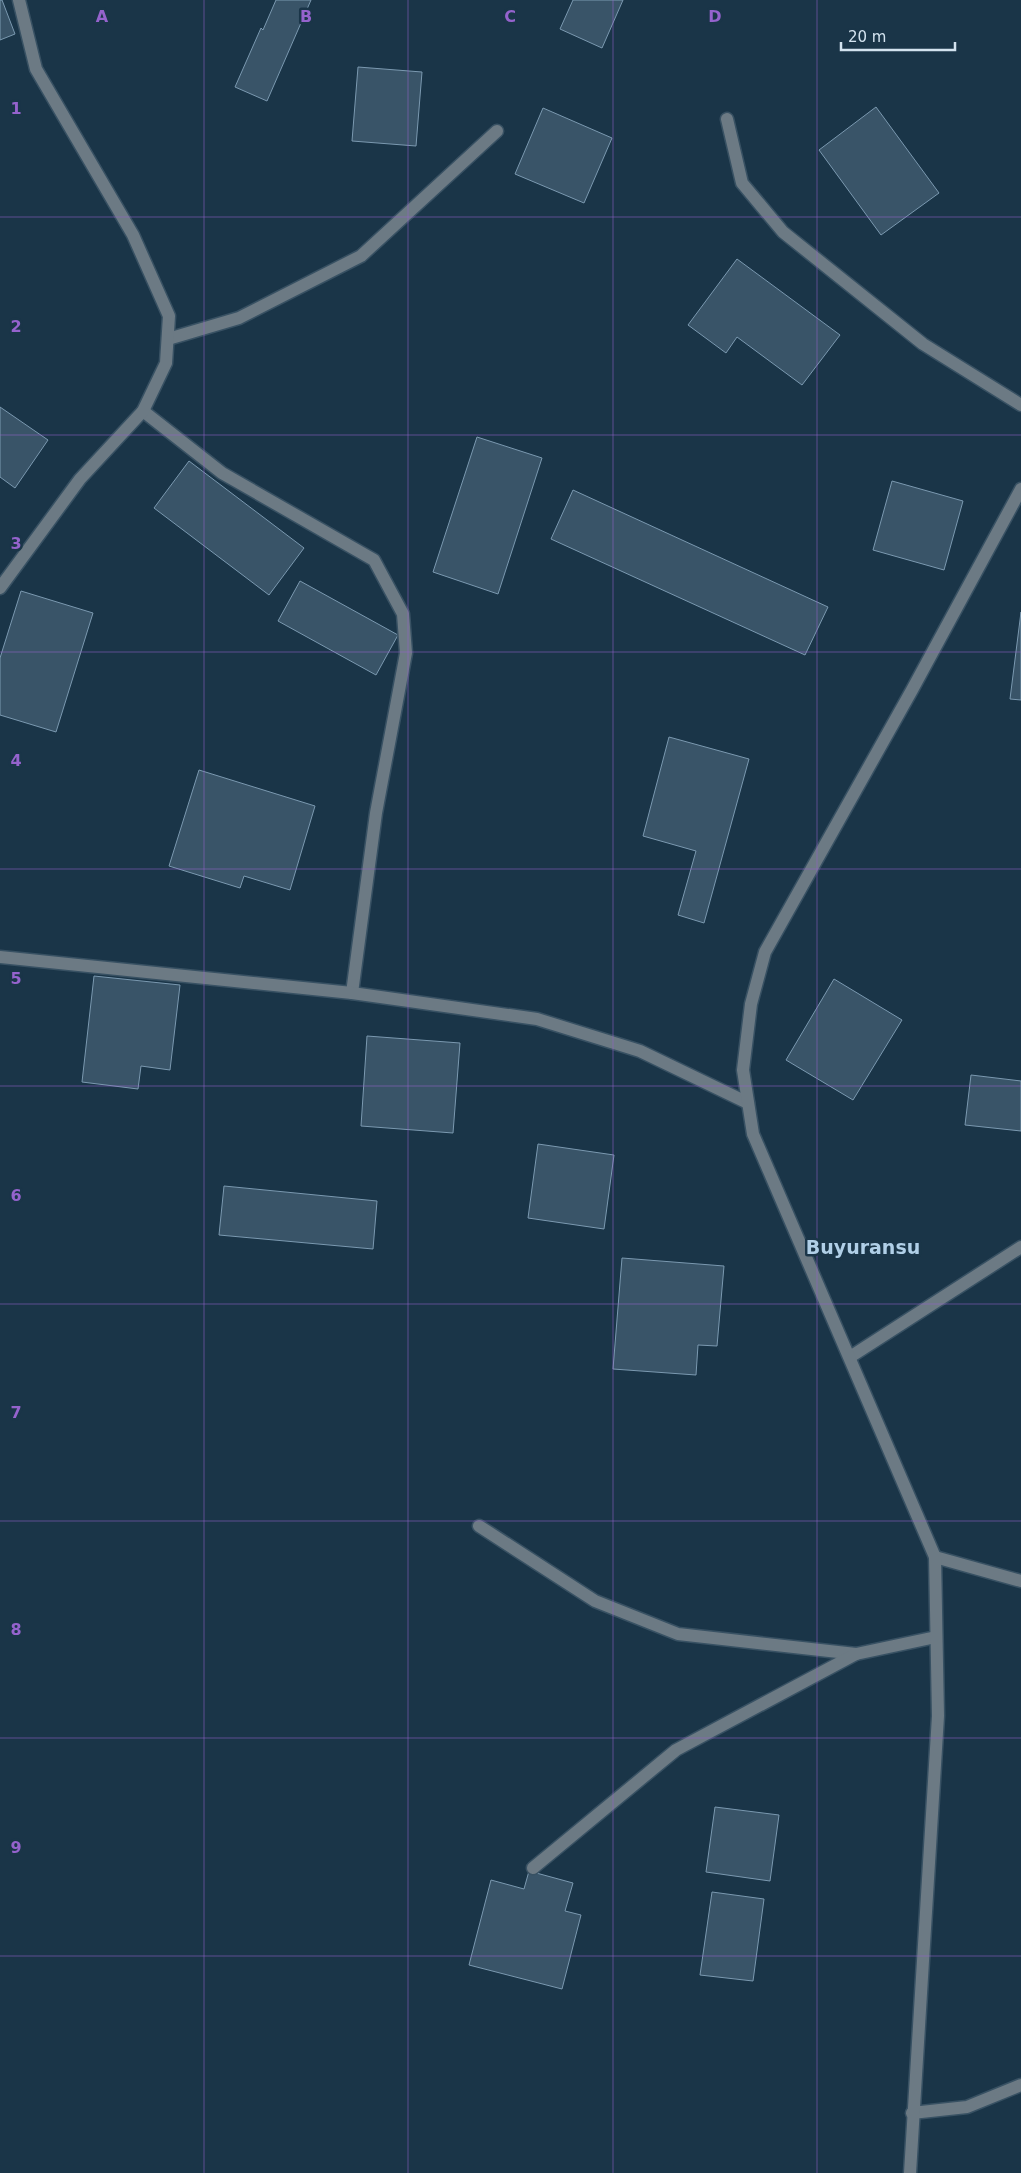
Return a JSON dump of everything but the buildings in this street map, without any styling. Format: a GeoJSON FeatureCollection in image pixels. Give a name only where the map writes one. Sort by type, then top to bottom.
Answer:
{"type":"FeatureCollection","features":[{"type":"Feature","properties":{"kind":"street"},"geometry":{"type":"LineString","coordinates":[[0,588],[80,479],[144,411],[166,364],[169,316],[133,235],[36,69],[19,0]]}},
{"type":"Feature","properties":{"kind":"street"},"geometry":{"type":"LineString","coordinates":[[727,119],[742,183],[783,232],[923,344],[1021,406]]}},
{"type":"Feature","properties":{"kind":"street"},"geometry":{"type":"LineString","coordinates":[[168,339],[238,318],[361,256],[497,131]]}},
{"type":"Feature","properties":{"kind":"street"},"geometry":{"type":"LineString","coordinates":[[144,411],[222,473],[374,560],[403,614],[406,653],[376,813],[352,993]]}},
{"type":"Feature","properties":{"kind":"street"},"geometry":{"type":"LineString","coordinates":[[910,2173],[912,2113],[938,1716],[935,1556],[753,1134],[743,1070],[751,1004],[765,952],[912,690],[1021,489]]}},
{"type":"Feature","properties":{"kind":"street"},"geometry":{"type":"LineString","coordinates":[[0,957],[352,993],[537,1019],[640,1051],[748,1102]]}},
{"type":"Feature","properties":{"kind":"street"},"geometry":{"type":"LineString","coordinates":[[850,1357],[1021,1247]]}},
{"type":"Feature","properties":{"kind":"street"},"geometry":{"type":"LineString","coordinates":[[480,1526],[594,1601],[678,1634],[856,1654]]}},
{"type":"Feature","properties":{"kind":"street"},"geometry":{"type":"LineString","coordinates":[[935,1556],[1021,1581]]}},
{"type":"Feature","properties":{"kind":"street"},"geometry":{"type":"LineString","coordinates":[[533,1868],[676,1750],[856,1654],[936,1636]]}},
{"type":"Feature","properties":{"kind":"street"},"geometry":{"type":"LineString","coordinates":[[912,2113],[967,2107],[1021,2085]]}},
{"type":"Feature","properties":{"kind":"district","name":"Buyuransu"},"geometry":{"type":"Point","coordinates":[863,1247]}}]}
